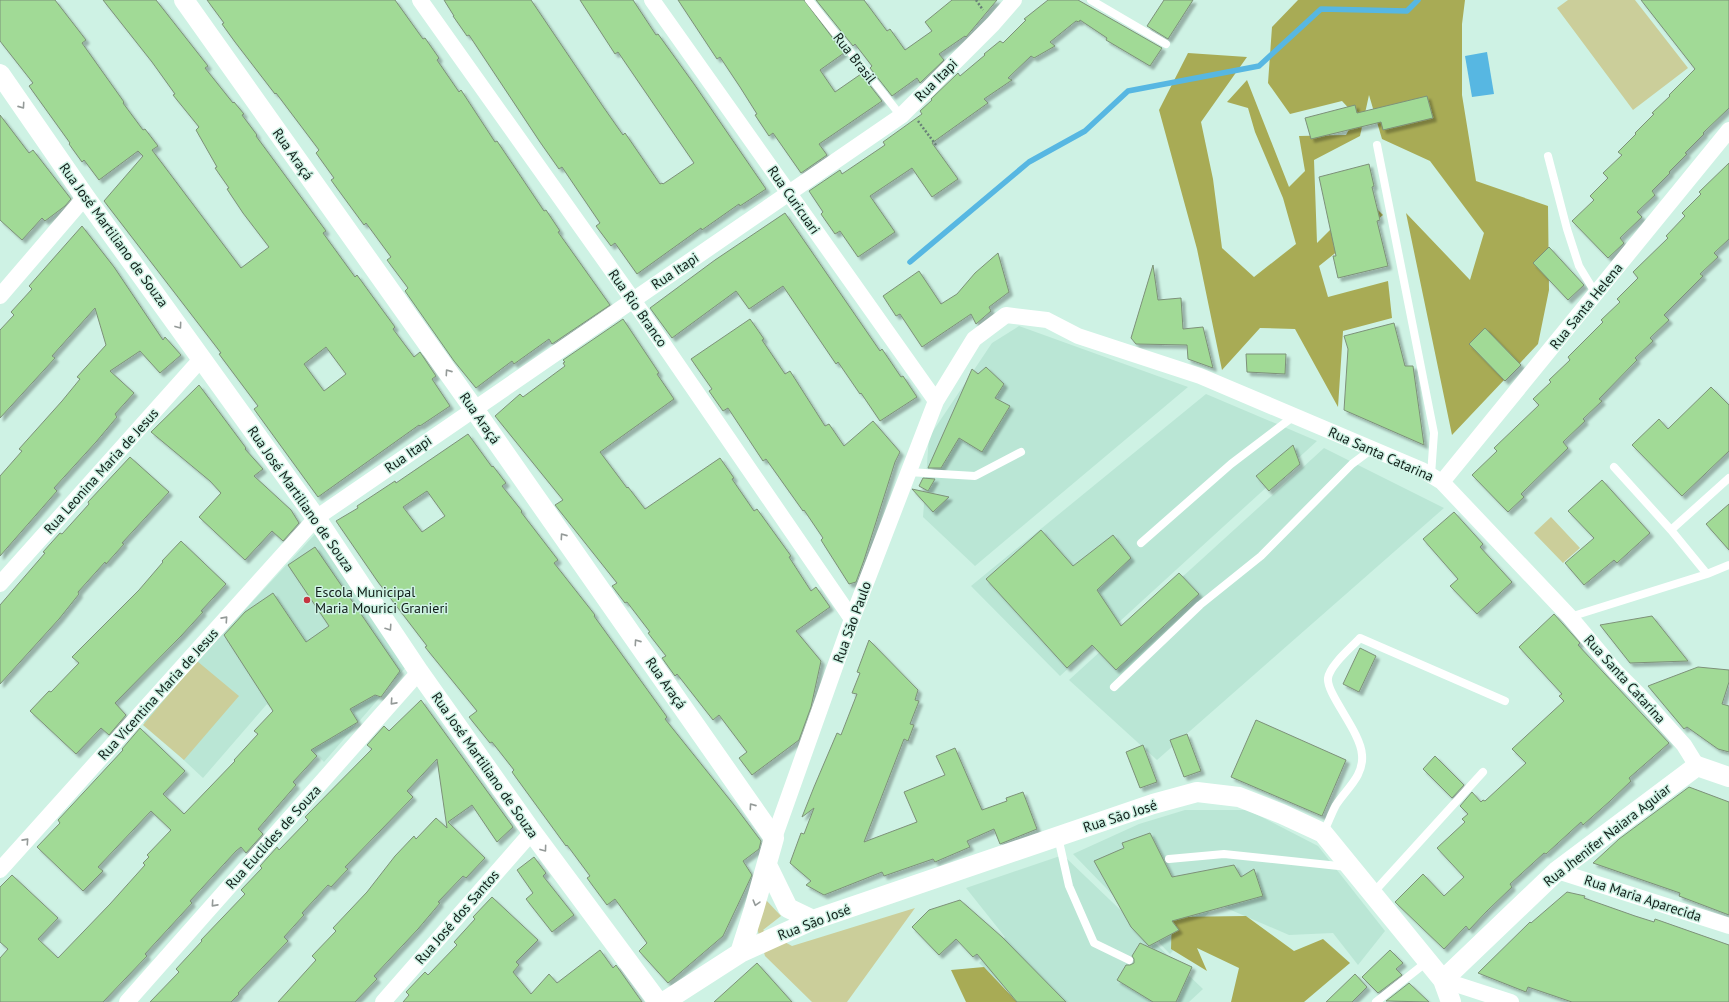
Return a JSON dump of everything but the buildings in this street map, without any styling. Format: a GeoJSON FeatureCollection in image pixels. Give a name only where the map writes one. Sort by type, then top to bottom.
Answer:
{"type":"FeatureCollection","features":[{"type":"Feature","properties":{"kind":"street","name":"Rua Araçá"},"geometry":{"type":"LineString","coordinates":[[184,0],[474,409],[774,838]]}},
{"type":"Feature","properties":{"kind":"street","name":"Rua Rio Branco"},"geometry":{"type":"LineString","coordinates":[[420,0],[633,300],[852,619]]}},
{"type":"Feature","properties":{"kind":"street","name":"Rua Curicuari"},"geometry":{"type":"LineString","coordinates":[[652,0],[936,401]]}},
{"type":"Feature","properties":{"kind":"street","name":"Rua Itapi"},"geometry":{"type":"LineString","coordinates":[[316,518],[789,193],[904,112],[993,24],[1014,0]]}},
{"type":"Feature","properties":{"kind":"street","name":"Rua José Martiliano de Souza"},"geometry":{"type":"LineString","coordinates":[[0,74],[86,197],[316,518],[419,672],[532,832],[658,1002]]}},
{"type":"Feature","properties":{"kind":"street","name":"Rua Santa Helena"},"geometry":{"type":"LineString","coordinates":[[1436,479],[1596,294],[1729,130]]}},
{"type":"Feature","properties":{"kind":"street"},"geometry":{"type":"LineString","coordinates":[[0,296],[86,197]]}},
{"type":"Feature","properties":{"kind":"street","name":"Rua Santa Catarina"},"geometry":{"type":"LineString","coordinates":[[1006,315],[1047,320],[1078,336],[1200,376],[1372,449],[1436,479],[1570,617],[1616,672],[1640,696],[1684,745],[1697,766]]}},
{"type":"Feature","properties":{"kind":"street","name":"Rua São Paulo"},"geometry":{"type":"LineString","coordinates":[[740,953],[774,838],[852,619],[936,401],[974,339],[1006,315]]}},
{"type":"Feature","properties":{"kind":"street","name":"Rua Leonina Maria de Jesus"},"geometry":{"type":"LineString","coordinates":[[0,584],[202,358]]}},
{"type":"Feature","properties":{"kind":"street","name":"Rua Vicentina Maria de Jesus"},"geometry":{"type":"LineString","coordinates":[[0,870],[316,518]]}},
{"type":"Feature","properties":{"kind":"street","name":"Rua Euclides de Souza"},"geometry":{"type":"LineString","coordinates":[[127,1002],[419,672]]}},
{"type":"Feature","properties":{"kind":"street"},"geometry":{"type":"LineString","coordinates":[[1697,766],[1729,777]]}},
{"type":"Feature","properties":{"kind":"street","name":"Rua Jhenifer Naiara Aguiar"},"geometry":{"type":"LineString","coordinates":[[1443,980],[1557,871],[1697,766]]}},
{"type":"Feature","properties":{"kind":"street","name":"Rua São José"},"geometry":{"type":"LineString","coordinates":[[664,1002],[740,953],[813,920],[1153,804],[1197,792],[1239,797],[1282,814],[1323,833],[1443,980]]}},
{"type":"Feature","properties":{"kind":"street","name":"Rua José dos Santos"},"geometry":{"type":"LineString","coordinates":[[382,1002],[532,832]]}},
{"type":"Feature","properties":{"kind":"street"},"geometry":{"type":"LineString","coordinates":[[767,865],[788,908],[813,920]]}},
{"type":"Feature","properties":{"kind":"street","name":"Rua Maria Aparecida"},"geometry":{"type":"LineString","coordinates":[[1557,871],[1729,926]]}},
{"type":"Feature","properties":{"kind":"street"},"geometry":{"type":"LineString","coordinates":[[1443,980],[1451,1002]]}},
{"type":"Feature","properties":{"kind":"street"},"geometry":{"type":"LineString","coordinates":[[1443,980],[1511,1002]]}},
{"type":"Feature","properties":{"kind":"lane","name":"Rua Brasil"},"geometry":{"type":"LineString","coordinates":[[809,0],[904,112]]}},
{"type":"Feature","properties":{"kind":"lane"},"geometry":{"type":"LineString","coordinates":[[1090,0],[1166,44]]}},
{"type":"Feature","properties":{"kind":"lane"},"geometry":{"type":"LineString","coordinates":[[1377,145],[1434,433],[1436,479]]}},
{"type":"Feature","properties":{"kind":"lane"},"geometry":{"type":"LineString","coordinates":[[1548,156],[1567,228],[1579,266],[1596,294]]}},
{"type":"Feature","properties":{"kind":"lane"},"geometry":{"type":"LineString","coordinates":[[1141,543],[1231,464],[1294,416]]}},
{"type":"Feature","properties":{"kind":"lane"},"geometry":{"type":"LineString","coordinates":[[1114,687],[1195,610],[1261,556],[1352,464],[1372,449]]}},
{"type":"Feature","properties":{"kind":"lane"},"geometry":{"type":"LineString","coordinates":[[908,472],[975,476],[1021,452]]}},
{"type":"Feature","properties":{"kind":"lane"},"geometry":{"type":"LineString","coordinates":[[1614,467],[1671,530],[1707,574]]}},
{"type":"Feature","properties":{"kind":"lane"},"geometry":{"type":"LineString","coordinates":[[1671,530],[1729,478]]}},
{"type":"Feature","properties":{"kind":"lane"},"geometry":{"type":"LineString","coordinates":[[1570,617],[1707,574],[1729,565]]}},
{"type":"Feature","properties":{"kind":"lane"},"geometry":{"type":"LineString","coordinates":[[1323,833],[1336,805],[1361,772],[1362,755],[1354,730],[1332,693],[1328,678],[1334,666],[1360,638],[1505,701]]}},
{"type":"Feature","properties":{"kind":"lane"},"geometry":{"type":"LineString","coordinates":[[1373,893],[1483,772]]}},
{"type":"Feature","properties":{"kind":"lane"},"geometry":{"type":"LineString","coordinates":[[1058,836],[1069,886],[1094,943],[1129,960]]}},
{"type":"Feature","properties":{"kind":"lane"},"geometry":{"type":"LineString","coordinates":[[1169,859],[1224,854],[1352,867]]}},
{"type":"Feature","properties":{"kind":"lane"},"geometry":{"type":"LineString","coordinates":[[1376,1002],[1428,961]]}},
{"type":"Feature","properties":{"kind":"path"},"geometry":{"type":"LineString","coordinates":[[904,112],[936,144]]}},
{"type":"Feature","properties":{"kind":"shaded area"},"geometry":{"type":"Polygon","coordinates":[[[1568,0],[1635,0],[1688,68],[1633,110],[1557,8],[1568,0]]]}},
{"type":"Feature","properties":{"kind":"shaded area"},"geometry":{"type":"Polygon","coordinates":[[[1019,326],[1188,387],[975,566],[923,517],[929,437],[992,343],[1019,326]]]}},
{"type":"Feature","properties":{"kind":"shaded area"},"geometry":{"type":"Polygon","coordinates":[[[1206,394],[1317,441],[1060,676],[971,586],[1206,394]]]}},
{"type":"Feature","properties":{"kind":"shaded area"},"geometry":{"type":"Polygon","coordinates":[[[1324,448],[1444,508],[1157,760],[1069,680],[1324,448]]]}},
{"type":"Feature","properties":{"kind":"shaded area"},"geometry":{"type":"Polygon","coordinates":[[[1551,517],[1580,548],[1563,563],[1534,533],[1551,517]]]}},
{"type":"Feature","properties":{"kind":"shaded area","name":"Escola Municipal Maria Mourici Granieri"},"geometry":{"type":"Polygon","coordinates":[[[316,533],[406,667],[324,762],[267,704],[203,778],[142,721],[316,533]]]}},
{"type":"Feature","properties":{"kind":"shaded area"},"geometry":{"type":"Polygon","coordinates":[[[197,661],[239,696],[184,760],[143,725],[197,661]]]}},
{"type":"Feature","properties":{"kind":"shaded area"},"geometry":{"type":"Polygon","coordinates":[[[1185,810],[1248,810],[1318,846],[1385,931],[1358,965],[1333,933],[1289,935],[1217,904],[1170,954],[1073,854],[1139,824],[1185,810]]]}},
{"type":"Feature","properties":{"kind":"shaded area"},"geometry":{"type":"Polygon","coordinates":[[[1063,855],[1203,989],[1189,1002],[1020,1002],[979,963],[1005,937],[966,888],[1063,855]]]}},
{"type":"Feature","properties":{"kind":"shaded area"},"geometry":{"type":"Polygon","coordinates":[[[766,900],[781,916],[763,930],[792,946],[915,908],[847,1002],[812,1002],[765,956],[757,928],[766,900]]]}},
{"type":"Feature","properties":{"kind":"green space"},"geometry":{"type":"Polygon","coordinates":[[[1298,0],[1465,0],[1462,24],[1462,95],[1476,181],[1548,206],[1549,290],[1538,344],[1452,435],[1406,213],[1470,280],[1484,233],[1430,161],[1382,139],[1369,95],[1360,136],[1314,160],[1317,243],[1364,196],[1383,215],[1319,266],[1328,297],[1388,281],[1392,318],[1343,331],[1338,407],[1295,329],[1260,328],[1222,370],[1197,249],[1159,110],[1188,53],[1247,57],[1201,122],[1213,179],[1222,248],[1254,277],[1296,244],[1283,198],[1255,132],[1248,108],[1227,102],[1247,80],[1289,187],[1305,171],[1299,136],[1346,135],[1356,116],[1342,101],[1290,114],[1268,83],[1272,27],[1298,0]]]}},
{"type":"Feature","properties":{"kind":"green space"},"geometry":{"type":"Polygon","coordinates":[[[1246,916],[1294,951],[1323,939],[1350,963],[1304,1002],[1231,1002],[1239,968],[1197,948],[1207,971],[1171,949],[1172,917],[1246,916]]]}},
{"type":"Feature","properties":{"kind":"green space"},"geometry":{"type":"Polygon","coordinates":[[[984,967],[1017,1002],[966,1002],[951,970],[984,967]]]}},
{"type":"Feature","properties":{"kind":"water"},"geometry":{"type":"Polygon","coordinates":[[[1487,52],[1494,94],[1472,97],[1465,56],[1487,52]]]}},
{"type":"Feature","properties":{"kind":"waterway"},"geometry":{"type":"LineString","coordinates":[[910,262],[1029,162],[1085,131],[1128,91],[1259,66],[1321,9],[1407,11],[1418,0]]}},
{"type":"Feature","properties":{"kind":"place","name":"Escola Municipal Maria Mourici Granieri"},"geometry":{"type":"Point","coordinates":[307,600]}}]}
